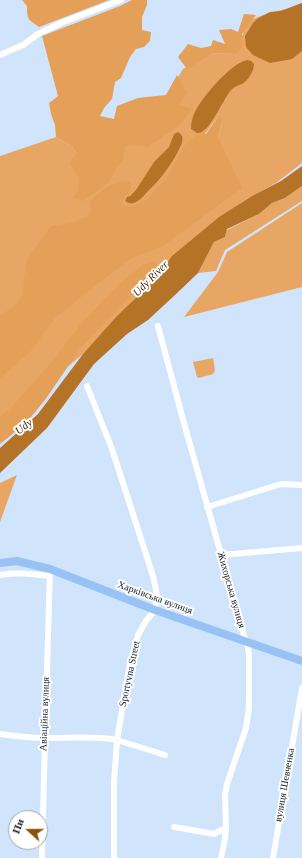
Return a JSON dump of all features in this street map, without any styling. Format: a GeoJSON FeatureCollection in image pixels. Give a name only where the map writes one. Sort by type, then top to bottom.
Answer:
{"type":"FeatureCollection","features":[{"type":"Feature","properties":{"kind":"main road","name":"Харківська вулиця"},"geometry":{"type":"LineString","coordinates":[[0,563],[17,561],[302,661]]}},
{"type":"Feature","properties":{"kind":"street"},"geometry":{"type":"LineString","coordinates":[[0,55],[23,45],[38,34],[61,23],[121,0]]}},
{"type":"Feature","properties":{"kind":"street","name":"Жихорська вулиця"},"geometry":{"type":"LineString","coordinates":[[158,326],[207,507],[250,654],[249,708],[246,728],[227,784],[225,795],[226,828],[221,858]]}},
{"type":"Feature","properties":{"kind":"street"},"geometry":{"type":"LineString","coordinates":[[87,386],[112,449],[153,576],[157,595],[155,610]]}},
{"type":"Feature","properties":{"kind":"street"},"geometry":{"type":"LineString","coordinates":[[207,507],[281,484],[302,484]]}},
{"type":"Feature","properties":{"kind":"street"},"geometry":{"type":"LineString","coordinates":[[222,555],[302,548]]}},
{"type":"Feature","properties":{"kind":"street"},"geometry":{"type":"LineString","coordinates":[[0,576],[12,573],[50,573]]}},
{"type":"Feature","properties":{"kind":"street","name":"Авіаційна вулиця"},"geometry":{"type":"LineString","coordinates":[[42,858],[50,573]]}},
{"type":"Feature","properties":{"kind":"street","name":"Sportyvna Street"},"geometry":{"type":"LineString","coordinates":[[114,858],[114,782],[117,740],[130,664],[138,635],[146,621],[155,610]]}},
{"type":"Feature","properties":{"kind":"street","name":"вулиця Шевченка"},"geometry":{"type":"LineString","coordinates":[[273,858],[302,688]]}},
{"type":"Feature","properties":{"kind":"street"},"geometry":{"type":"LineString","coordinates":[[0,734],[45,738],[93,737],[117,740],[165,755]]}},
{"type":"Feature","properties":{"kind":"street"},"geometry":{"type":"LineString","coordinates":[[174,827],[214,834],[226,828]]}},
{"type":"Feature","properties":{"kind":"shaded area"},"geometry":{"type":"Polygon","coordinates":[[[22,0],[109,0],[39,27],[29,19],[27,14],[27,6],[22,0]]]}},
{"type":"Feature","properties":{"kind":"shaded area"},"geometry":{"type":"Polygon","coordinates":[[[132,0],[147,0],[147,5],[142,17],[142,30],[151,32],[150,41],[144,47],[136,49],[130,57],[121,78],[115,82],[112,99],[104,108],[100,116],[114,119],[117,106],[138,98],[166,95],[177,75],[187,93],[179,104],[191,109],[178,125],[148,147],[135,145],[125,146],[123,160],[116,168],[109,182],[83,201],[73,198],[78,190],[79,178],[70,163],[77,153],[70,145],[56,137],[55,125],[49,103],[58,96],[42,36],[132,0]]]}},
{"type":"Feature","properties":{"kind":"shaded area"},"geometry":{"type":"Polygon","coordinates":[[[302,3],[302,163],[276,183],[242,202],[152,282],[83,354],[0,423],[0,156],[56,137],[70,145],[77,153],[79,178],[178,83],[178,77],[183,69],[213,53],[236,54],[244,31],[253,19],[268,13],[286,9],[302,3]],[[220,114],[205,134],[218,138],[223,118],[220,114]]]}},
{"type":"Feature","properties":{"kind":"shaded area"},"geometry":{"type":"Polygon","coordinates":[[[244,14],[256,15],[242,34],[242,48],[236,54],[213,53],[187,69],[178,57],[188,44],[201,48],[211,46],[213,40],[225,44],[219,30],[231,29],[238,32],[244,14]]]}},
{"type":"Feature","properties":{"kind":"shaded area"},"geometry":{"type":"Polygon","coordinates":[[[220,114],[223,118],[218,138],[242,188],[161,247],[131,258],[77,300],[54,319],[31,351],[0,378],[0,316],[17,304],[23,294],[27,259],[51,226],[71,223],[89,216],[91,210],[90,202],[103,189],[116,183],[130,182],[131,189],[121,204],[130,207],[147,199],[168,176],[184,146],[196,135],[206,134],[220,114]]]}},
{"type":"Feature","properties":{"kind":"shaded area"},"geometry":{"type":"Polygon","coordinates":[[[302,186],[302,201],[225,250],[216,271],[198,273],[214,242],[225,237],[227,230],[259,214],[272,203],[285,198],[302,186]]]}},
{"type":"Feature","properties":{"kind":"shaded area"},"geometry":{"type":"Polygon","coordinates":[[[302,203],[302,287],[184,317],[218,272],[227,252],[302,203]]]}},
{"type":"Feature","properties":{"kind":"shaded area"},"geometry":{"type":"Polygon","coordinates":[[[154,261],[157,266],[152,274],[82,346],[45,400],[26,423],[0,444],[0,417],[11,408],[50,364],[81,324],[119,284],[144,264],[154,261]]]}},
{"type":"Feature","properties":{"kind":"shaded area"},"geometry":{"type":"Polygon","coordinates":[[[213,358],[215,370],[213,374],[199,378],[197,377],[193,362],[213,358]]]}},
{"type":"Feature","properties":{"kind":"shaded area"},"geometry":{"type":"Polygon","coordinates":[[[17,475],[0,522],[0,483],[17,475]]]}},
{"type":"Feature","properties":{"kind":"water"},"geometry":{"type":"Polygon","coordinates":[[[302,3],[302,51],[292,59],[270,63],[253,55],[246,47],[245,36],[253,23],[270,12],[281,11],[302,3]]]}},
{"type":"Feature","properties":{"kind":"water"},"geometry":{"type":"Polygon","coordinates":[[[247,60],[254,64],[252,73],[244,83],[234,87],[231,90],[210,124],[202,132],[197,133],[191,129],[194,114],[209,91],[233,68],[247,60]]]}},
{"type":"Feature","properties":{"kind":"water"},"geometry":{"type":"Polygon","coordinates":[[[178,132],[181,134],[182,143],[172,162],[159,180],[138,201],[128,203],[125,201],[127,197],[136,190],[154,162],[169,147],[174,134],[178,132]]]}},
{"type":"Feature","properties":{"kind":"water","name":"Udy"},"geometry":{"type":"Polygon","coordinates":[[[302,166],[302,186],[285,198],[272,203],[259,214],[227,229],[225,237],[214,242],[198,273],[148,320],[127,334],[94,364],[47,428],[0,473],[0,448],[38,414],[83,354],[117,316],[157,278],[172,256],[219,217],[252,196],[281,181],[302,166]]]}},
{"type":"Feature","properties":{"kind":"water label","name":"Udy River"},"geometry":{"type":"Point","coordinates":[151,279]}}]}
